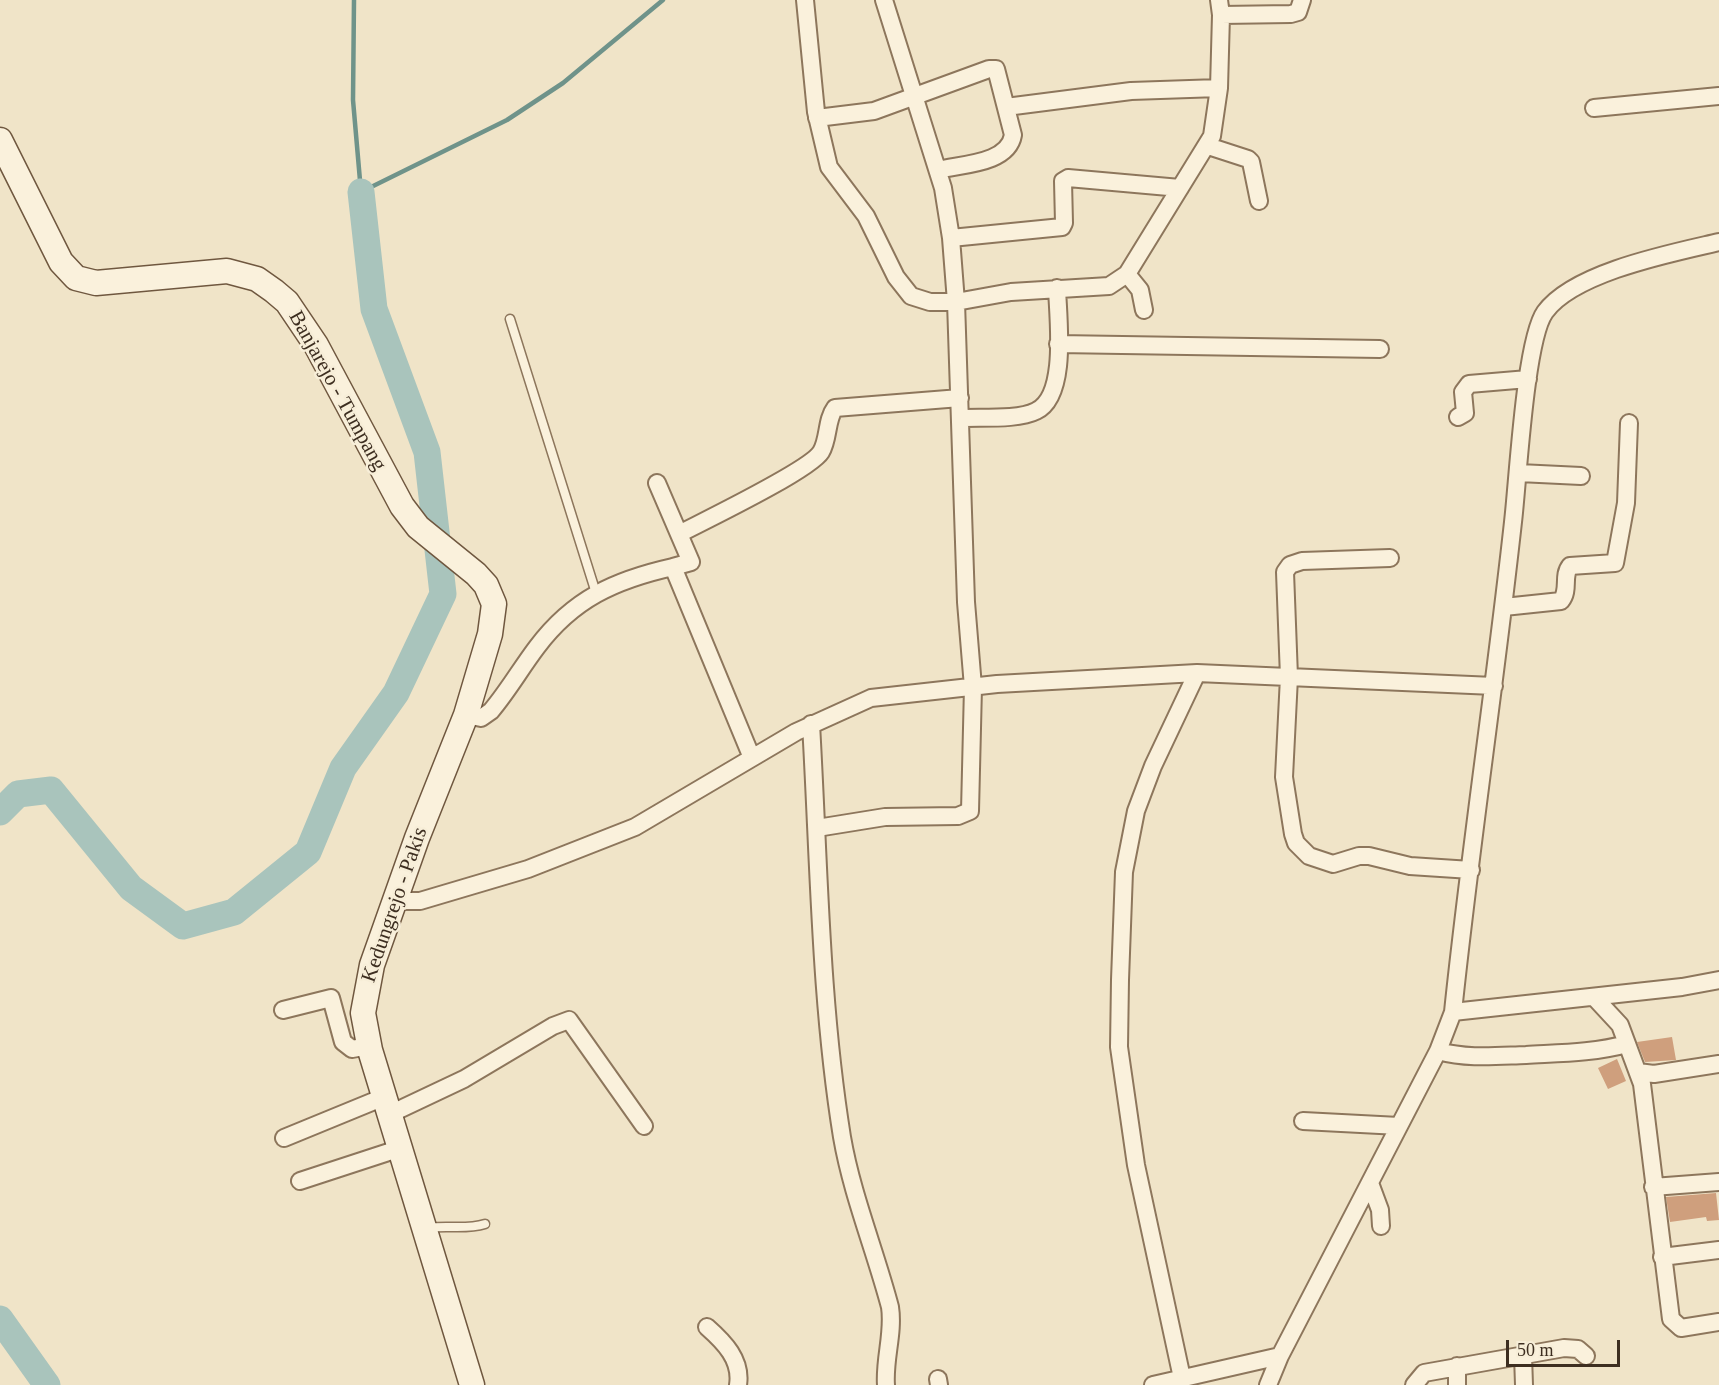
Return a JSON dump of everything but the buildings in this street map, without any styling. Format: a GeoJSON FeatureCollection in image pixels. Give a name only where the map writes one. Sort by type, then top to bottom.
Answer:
{"type":"FeatureCollection","features":[{"type":"Feature","properties":{"kind":"main road","name":"Banjarejo - Tumpang"},"geometry":{"type":"LineString","coordinates":[[0,140],[62,262],[76,278],[96,284],[206,272],[234,272],[257,279],[287,302],[316,345],[387,482],[418,526]]}},
{"type":"Feature","properties":{"kind":"main road","name":"Kedungrejo - Pakis"},"geometry":{"type":"LineString","coordinates":[[418,526],[486,585],[494,604],[490,634],[465,715],[379,941],[366,988],[363,1013],[369,1046],[472,1385]]}},
{"type":"Feature","properties":{"kind":"street"},"geometry":{"type":"LineString","coordinates":[[805,0],[817,118],[829,167],[866,216],[896,277],[911,296],[930,302],[956,302],[1011,292],[1109,286],[1127,274],[1208,146],[1217,116],[1220,88],[1220,8],[1292,14],[1298,12],[1302,0]]}},
{"type":"Feature","properties":{"kind":"street"},"geometry":{"type":"LineString","coordinates":[[817,828],[885,817],[927,818],[969,813],[972,804],[969,769],[973,687],[966,602],[962,418],[951,238],[938,170],[885,0]]}},
{"type":"Feature","properties":{"kind":"street"},"geometry":{"type":"LineString","coordinates":[[817,118],[874,111],[989,69],[996,69],[1012,135],[1006,151],[1001,155],[938,170]]}},
{"type":"Feature","properties":{"kind":"street"},"geometry":{"type":"LineString","coordinates":[[1006,107],[1131,91],[1220,88]]}},
{"type":"Feature","properties":{"kind":"street"},"geometry":{"type":"LineString","coordinates":[[1594,108],[1719,96]]}},
{"type":"Feature","properties":{"kind":"street"},"geometry":{"type":"LineString","coordinates":[[1208,146],[1251,162],[1259,201]]}},
{"type":"Feature","properties":{"kind":"street"},"geometry":{"type":"LineString","coordinates":[[951,238],[1062,227],[1065,223],[1063,181],[1068,178],[1180,188]]}},
{"type":"Feature","properties":{"kind":"street"},"geometry":{"type":"LineString","coordinates":[[1268,1385],[1280,1356],[1438,1051],[1453,1012],[1504,607],[1528,380],[1540,321],[1545,312],[1563,295],[1628,265],[1719,242]]}},
{"type":"Feature","properties":{"kind":"street"},"geometry":{"type":"LineString","coordinates":[[1127,274],[1140,290],[1143,310]]}},
{"type":"Feature","properties":{"kind":"street"},"geometry":{"type":"LineString","coordinates":[[962,418],[1023,415],[1035,412],[1045,405],[1053,391],[1058,344],[1057,288]]}},
{"type":"Feature","properties":{"kind":"street"},"geometry":{"type":"LineString","coordinates":[[1058,344],[1380,349]]}},
{"type":"Feature","properties":{"kind":"street"},"geometry":{"type":"LineString","coordinates":[[1458,417],[1465,413],[1463,392],[1469,384],[1528,380]]}},
{"type":"Feature","properties":{"kind":"street"},"geometry":{"type":"LineString","coordinates":[[679,534],[817,458],[827,439],[835,408],[960,398]]}},
{"type":"Feature","properties":{"kind":"street"},"geometry":{"type":"LineString","coordinates":[[1504,607],[1561,601],[1566,592],[1566,572],[1570,566],[1615,563],[1626,503],[1629,423]]}},
{"type":"Feature","properties":{"kind":"street"},"geometry":{"type":"LineString","coordinates":[[1519,473],[1581,476]]}},
{"type":"Feature","properties":{"kind":"street"},"geometry":{"type":"LineString","coordinates":[[465,715],[481,718],[491,711],[536,647],[580,602],[642,574],[691,562],[657,483]]}},
{"type":"Feature","properties":{"kind":"street"},"geometry":{"type":"LineString","coordinates":[[1390,558],[1302,561],[1290,564],[1285,572],[1289,676],[1284,777],[1293,834],[1309,856],[1333,864],[1359,856],[1369,856],[1410,867],[1471,870]]}},
{"type":"Feature","properties":{"kind":"street"},"geometry":{"type":"LineString","coordinates":[[673,567],[752,758]]}},
{"type":"Feature","properties":{"kind":"street"},"geometry":{"type":"LineString","coordinates":[[1182,1378],[1136,1166],[1119,1047],[1120,980],[1124,872],[1133,820],[1153,766],[1197,673]]}},
{"type":"Feature","properties":{"kind":"street"},"geometry":{"type":"LineString","coordinates":[[398,893],[406,901],[420,901],[558,858],[635,827],[804,728],[871,698],[973,687],[1197,673],[1494,686]]}},
{"type":"Feature","properties":{"kind":"street"},"geometry":{"type":"LineString","coordinates":[[804,728],[817,828],[827,1007],[842,1138],[855,1195],[890,1307],[891,1325],[886,1356],[886,1385]]}},
{"type":"Feature","properties":{"kind":"street"},"geometry":{"type":"LineString","coordinates":[[1453,1012],[1594,997],[1719,980]]}},
{"type":"Feature","properties":{"kind":"street"},"geometry":{"type":"LineString","coordinates":[[1594,997],[1617,1021],[1633,1065],[1638,1072],[1671,1319],[1681,1328],[1719,1322]]}},
{"type":"Feature","properties":{"kind":"street"},"geometry":{"type":"LineString","coordinates":[[283,1010],[331,998],[343,1042],[351,1049],[369,1046]]}},
{"type":"Feature","properties":{"kind":"street"},"geometry":{"type":"LineString","coordinates":[[284,1138],[464,1079],[553,1026],[570,1020],[644,1126]]}},
{"type":"Feature","properties":{"kind":"street"},"geometry":{"type":"LineString","coordinates":[[1438,1051],[1463,1057],[1491,1057],[1581,1053],[1627,1044]]}},
{"type":"Feature","properties":{"kind":"street"},"geometry":{"type":"LineString","coordinates":[[1638,1072],[1654,1074],[1719,1064]]}},
{"type":"Feature","properties":{"kind":"street"},"geometry":{"type":"LineString","coordinates":[[1303,1121],[1399,1126]]}},
{"type":"Feature","properties":{"kind":"street"},"geometry":{"type":"LineString","coordinates":[[300,1181],[401,1148]]}},
{"type":"Feature","properties":{"kind":"street"},"geometry":{"type":"LineString","coordinates":[[1653,1187],[1719,1182]]}},
{"type":"Feature","properties":{"kind":"street"},"geometry":{"type":"LineString","coordinates":[[1370,1183],[1380,1210],[1381,1226]]}},
{"type":"Feature","properties":{"kind":"street"},"geometry":{"type":"LineString","coordinates":[[1662,1257],[1719,1250]]}},
{"type":"Feature","properties":{"kind":"street"},"geometry":{"type":"LineString","coordinates":[[707,1327],[720,1339],[735,1360],[739,1376],[738,1385]]}},
{"type":"Feature","properties":{"kind":"street"},"geometry":{"type":"LineString","coordinates":[[1414,1385],[1424,1373],[1457,1366],[1573,1348],[1586,1356]]}},
{"type":"Feature","properties":{"kind":"street"},"geometry":{"type":"LineString","coordinates":[[1523,1355],[1524,1385]]}},
{"type":"Feature","properties":{"kind":"street"},"geometry":{"type":"LineString","coordinates":[[1153,1385],[1280,1356]]}},
{"type":"Feature","properties":{"kind":"street"},"geometry":{"type":"LineString","coordinates":[[1457,1366],[1457,1385]]}},
{"type":"Feature","properties":{"kind":"lane"},"geometry":{"type":"LineString","coordinates":[[510,319],[596,593]]}},
{"type":"Feature","properties":{"kind":"lane"},"geometry":{"type":"LineString","coordinates":[[424,1229],[441,1226],[460,1229],[485,1224]]}},
{"type":"Feature","properties":{"kind":"waterway"},"geometry":{"type":"LineString","coordinates":[[354,0],[353,100],[361,192],[507,120],[563,83],[663,0]]}},
{"type":"Feature","properties":{"kind":"waterway"},"geometry":{"type":"LineString","coordinates":[[0,812],[18,794],[51,790],[131,888],[183,926],[234,912],[308,852],[343,768],[396,693],[443,594],[427,452],[374,309],[361,192]]}},
{"type":"Feature","properties":{"kind":"waterway"},"geometry":{"type":"LineString","coordinates":[[0,1319],[47,1385]]}}]}
